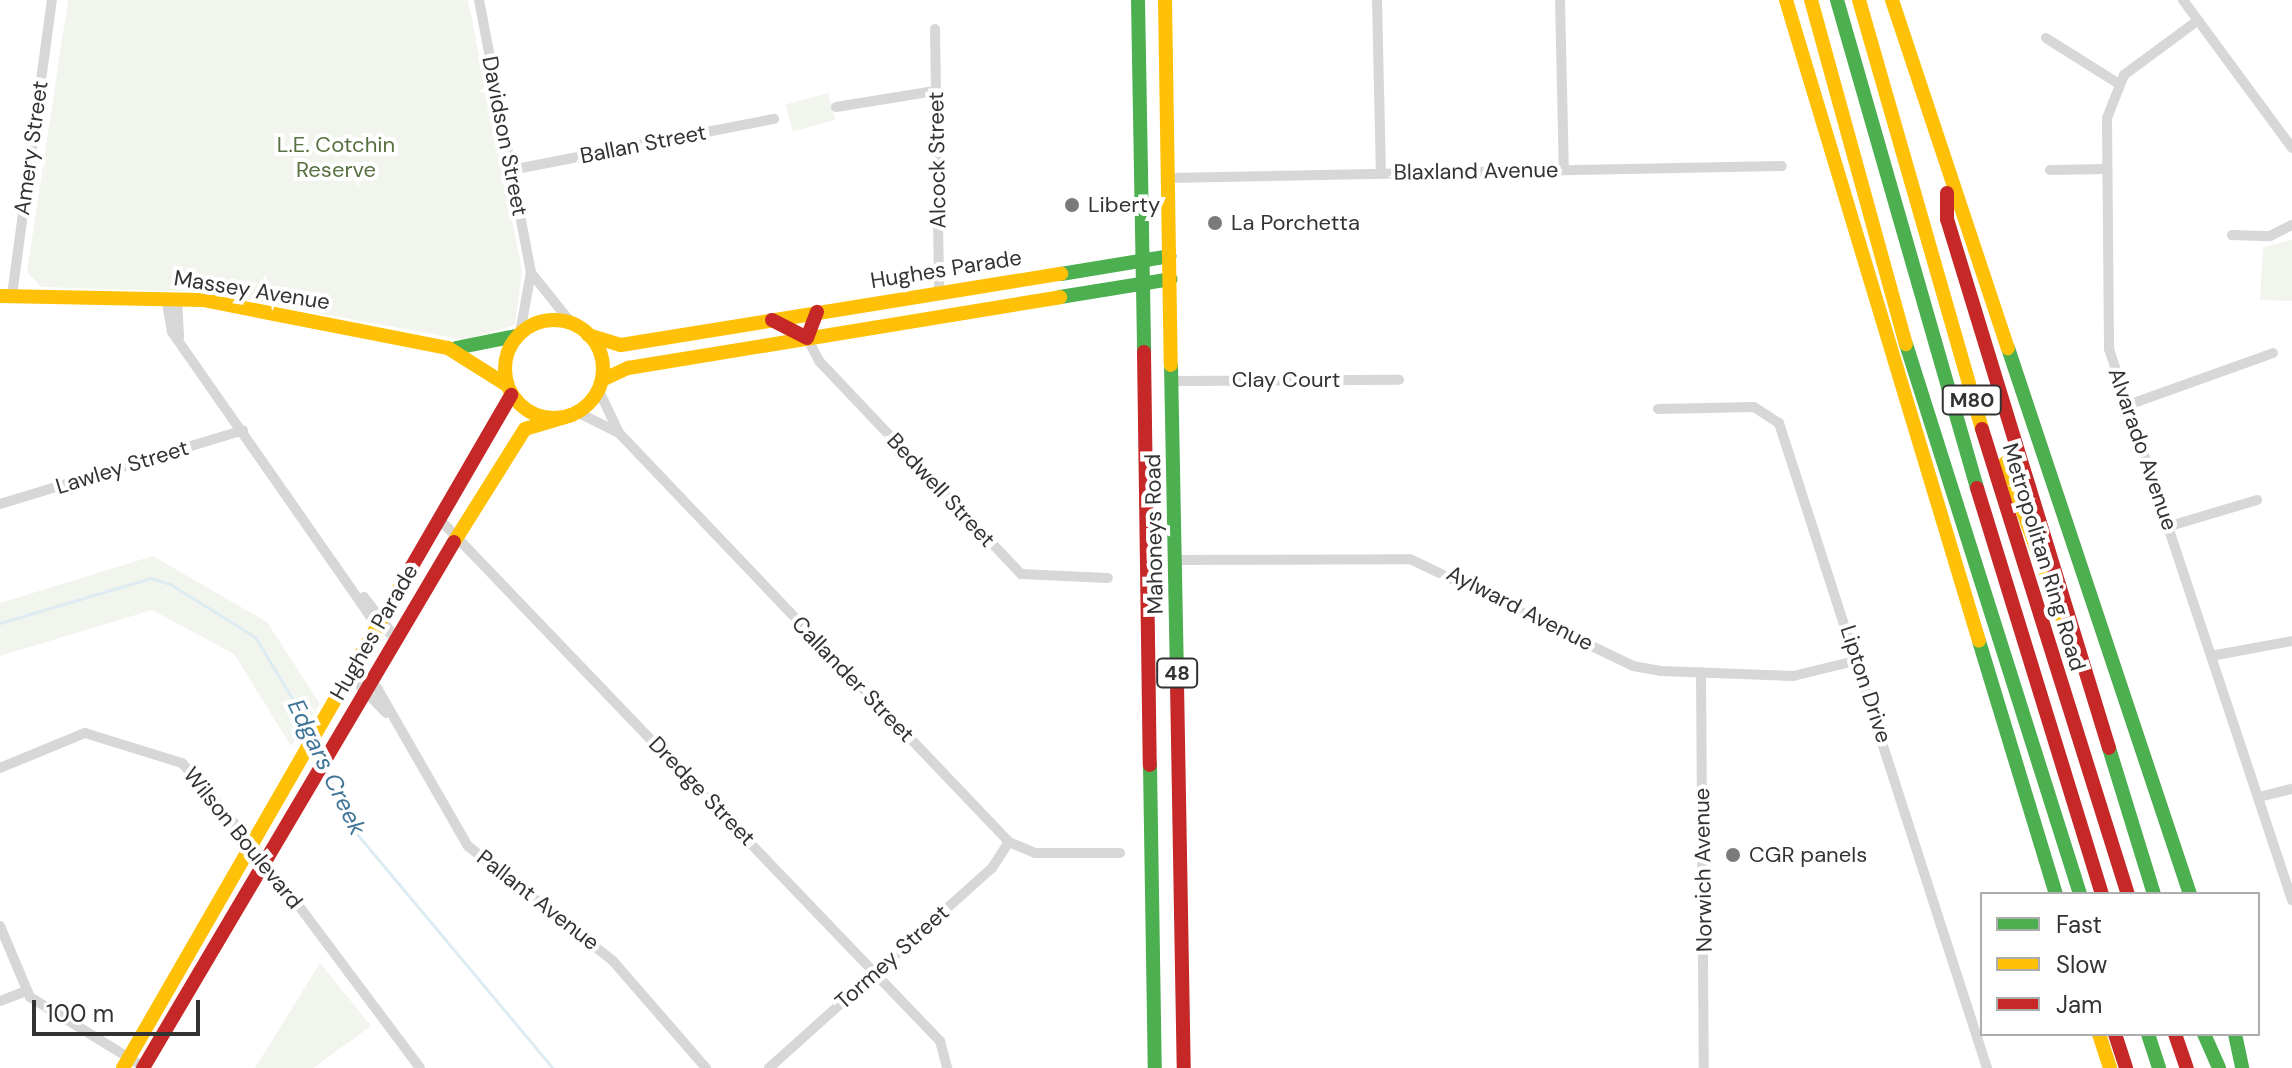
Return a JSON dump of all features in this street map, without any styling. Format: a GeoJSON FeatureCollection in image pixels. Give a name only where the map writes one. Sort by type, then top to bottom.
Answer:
{"type":"FeatureCollection","features":[{"type":"Feature","properties":{"kind":"main road","name":"Mahoneys Road"},"geometry":{"type":"LineString","coordinates":[[1138,0],[1155,1068]]}},
{"type":"Feature","properties":{"kind":"main road","name":"Mahoneys Road"},"geometry":{"type":"LineString","coordinates":[[1165,0],[1184,1068]]}},
{"type":"Feature","properties":{"kind":"main road"},"geometry":{"type":"LineString","coordinates":[[1786,0],[2055,892]]}},
{"type":"Feature","properties":{"kind":"main road"},"geometry":{"type":"LineString","coordinates":[[1811,0],[1892,299],[2079,892]]}},
{"type":"Feature","properties":{"kind":"main road","name":"Metropolitan Ring Road"},"geometry":{"type":"LineString","coordinates":[[1837,0],[2027,664],[2101,892]]}},
{"type":"Feature","properties":{"kind":"main road","name":"Metropolitan Ring Road"},"geometry":{"type":"LineString","coordinates":[[1859,0],[1921,217],[2127,892]]}},
{"type":"Feature","properties":{"kind":"main road"},"geometry":{"type":"LineString","coordinates":[[1892,0],[1947,173],[2189,892]]}},
{"type":"Feature","properties":{"kind":"main road"},"geometry":{"type":"LineString","coordinates":[[1947,173],[1947,219],[2153,892]]}},
{"type":"Feature","properties":{"kind":"main road"},"geometry":{"type":"LineString","coordinates":[[1921,217],[2109,740]]}},
{"type":"Feature","properties":{"kind":"main road"},"geometry":{"type":"LineString","coordinates":[[1853,220],[2068,892]]}},
{"type":"Feature","properties":{"kind":"main road","name":"Hughes Parade"},"geometry":{"type":"LineString","coordinates":[[588,335],[621,345],[1170,256]]}},
{"type":"Feature","properties":{"kind":"main road","name":"Hughes Parade"},"geometry":{"type":"LineString","coordinates":[[601,386],[628,368],[1171,279]]}},
{"type":"Feature","properties":{"kind":"main road"},"geometry":{"type":"LineString","coordinates":[[939,292],[943,316]]}},
{"type":"Feature","properties":{"kind":"main road","name":"Massey Avenue"},"geometry":{"type":"LineString","coordinates":[[6,295],[171,298],[448,348],[484,364],[509,390]]}},
{"type":"Feature","properties":{"kind":"main road"},"geometry":{"type":"LineString","coordinates":[[772,320],[807,338],[817,312]]}},
{"type":"Feature","properties":{"kind":"main road"},"geometry":{"type":"LineString","coordinates":[[545,321],[572,324],[588,335],[601,386],[575,414],[539,414],[509,390],[505,359],[518,335],[545,321]]}},
{"type":"Feature","properties":{"kind":"main road","name":"Massey Avenue"},"geometry":{"type":"LineString","coordinates":[[448,348],[518,335]]}},
{"type":"Feature","properties":{"kind":"main road","name":"Hughes Parade"},"geometry":{"type":"LineString","coordinates":[[126,1063],[443,523],[509,390]]}},
{"type":"Feature","properties":{"kind":"main road","name":"Hughes Parade"},"geometry":{"type":"LineString","coordinates":[[144,1067],[455,537],[519,435],[575,414]]}},
{"type":"Feature","properties":{"kind":"main road"},"geometry":{"type":"LineString","coordinates":[[1153,852],[1180,850]]}},
{"type":"Feature","properties":{"kind":"main road"},"geometry":{"type":"LineString","coordinates":[[2100,1036],[2110,1068]]}},
{"type":"Feature","properties":{"kind":"main road"},"geometry":{"type":"LineString","coordinates":[[2116,1036],[2126,1068]]}},
{"type":"Feature","properties":{"kind":"main road"},"geometry":{"type":"LineString","coordinates":[[2127,1036],[2137,1068]]}},
{"type":"Feature","properties":{"kind":"main road"},"geometry":{"type":"LineString","coordinates":[[2149,1036],[2159,1068]]}},
{"type":"Feature","properties":{"kind":"main road"},"geometry":{"type":"LineString","coordinates":[[2176,1036],[2187,1068]]}},
{"type":"Feature","properties":{"kind":"main road"},"geometry":{"type":"LineString","coordinates":[[2205,1036],[2219,1068]]}},
{"type":"Feature","properties":{"kind":"main road"},"geometry":{"type":"LineString","coordinates":[[2235,1036],[2242,1068]]}},
{"type":"Feature","properties":{"kind":"street","name":"Amery Street"},"geometry":{"type":"LineString","coordinates":[[6,295],[52,0]]}},
{"type":"Feature","properties":{"kind":"street","name":"Davidson Street"},"geometry":{"type":"LineString","coordinates":[[479,0],[531,272],[518,335]]}},
{"type":"Feature","properties":{"kind":"street"},"geometry":{"type":"LineString","coordinates":[[1377,0],[1381,172]]}},
{"type":"Feature","properties":{"kind":"street"},"geometry":{"type":"LineString","coordinates":[[1560,0],[1564,170]]}},
{"type":"Feature","properties":{"kind":"street"},"geometry":{"type":"LineString","coordinates":[[2183,0],[2292,148]]}},
{"type":"Feature","properties":{"kind":"street"},"geometry":{"type":"LineString","coordinates":[[2046,38],[2116,82],[2197,21]]}},
{"type":"Feature","properties":{"kind":"street","name":"Alcock Street"},"geometry":{"type":"LineString","coordinates":[[935,29],[939,292]]}},
{"type":"Feature","properties":{"kind":"street","name":"Alvarado Avenue"},"geometry":{"type":"LineString","coordinates":[[2116,82],[2107,169],[2109,349],[2292,900]]}},
{"type":"Feature","properties":{"kind":"street"},"geometry":{"type":"LineString","coordinates":[[836,107],[935,91]]}},
{"type":"Feature","properties":{"kind":"street","name":"Ballan Street"},"geometry":{"type":"LineString","coordinates":[[511,170],[774,119]]}},
{"type":"Feature","properties":{"kind":"street","name":"Blaxland Avenue"},"geometry":{"type":"LineString","coordinates":[[1169,178],[1782,166]]}},
{"type":"Feature","properties":{"kind":"street"},"geometry":{"type":"LineString","coordinates":[[2050,170],[2107,169]]}},
{"type":"Feature","properties":{"kind":"street"},"geometry":{"type":"LineString","coordinates":[[2232,235],[2270,236],[2292,225]]}},
{"type":"Feature","properties":{"kind":"street","name":"Davidson Street"},"geometry":{"type":"LineString","coordinates":[[531,272],[572,324]]}},
{"type":"Feature","properties":{"kind":"street"},"geometry":{"type":"LineString","coordinates":[[171,298],[169,326],[359,593],[396,639]]}},
{"type":"Feature","properties":{"kind":"street","name":"Bedwell Street"},"geometry":{"type":"LineString","coordinates":[[807,338],[819,361],[1021,574],[1108,578]]}},
{"type":"Feature","properties":{"kind":"street"},"geometry":{"type":"LineString","coordinates":[[2128,405],[2273,353]]}},
{"type":"Feature","properties":{"kind":"street","name":"Clay Court"},"geometry":{"type":"LineString","coordinates":[[1174,381],[1399,380]]}},
{"type":"Feature","properties":{"kind":"street","name":"Callander Street"},"geometry":{"type":"LineString","coordinates":[[601,386],[619,433],[1009,842]]}},
{"type":"Feature","properties":{"kind":"street","name":"Lipton Drive"},"geometry":{"type":"LineString","coordinates":[[1658,409],[1754,407],[1779,423],[1859,660],[1987,1068]]}},
{"type":"Feature","properties":{"kind":"street","name":"Callander Street"},"geometry":{"type":"LineString","coordinates":[[575,414],[619,433]]}},
{"type":"Feature","properties":{"kind":"street","name":"Lawley Street"},"geometry":{"type":"LineString","coordinates":[[0,504],[243,430]]}},
{"type":"Feature","properties":{"kind":"street"},"geometry":{"type":"LineString","coordinates":[[2170,526],[2257,500]]}},
{"type":"Feature","properties":{"kind":"street","name":"Dredge Street"},"geometry":{"type":"LineString","coordinates":[[443,523],[940,1041],[947,1068]]}},
{"type":"Feature","properties":{"kind":"street","name":"Aylward Avenue"},"geometry":{"type":"LineString","coordinates":[[1176,560],[1410,559],[1633,666],[1793,676],[1859,660]]}},
{"type":"Feature","properties":{"kind":"street"},"geometry":{"type":"LineString","coordinates":[[2211,656],[2292,641]]}},
{"type":"Feature","properties":{"kind":"street","name":"Norwich Avenue"},"geometry":{"type":"LineString","coordinates":[[1701,672],[1704,1068]]}},
{"type":"Feature","properties":{"kind":"street"},"geometry":{"type":"LineString","coordinates":[[354,675],[367,687]]}},
{"type":"Feature","properties":{"kind":"street","name":"Pallant Avenue"},"geometry":{"type":"LineString","coordinates":[[367,687],[390,717],[468,846],[613,961],[706,1068]]}},
{"type":"Feature","properties":{"kind":"street","name":"Wilson Boulevard"},"geometry":{"type":"LineString","coordinates":[[0,768],[70,737],[100,733],[182,763],[254,846],[420,1068]]}},
{"type":"Feature","properties":{"kind":"street"},"geometry":{"type":"LineString","coordinates":[[2259,797],[2292,789]]}},
{"type":"Feature","properties":{"kind":"street"},"geometry":{"type":"LineString","coordinates":[[1009,842],[1035,853],[1120,853]]}},
{"type":"Feature","properties":{"kind":"street","name":"Tormey Street"},"geometry":{"type":"LineString","coordinates":[[769,1068],[992,868],[1009,842]]}},
{"type":"Feature","properties":{"kind":"street"},"geometry":{"type":"LineString","coordinates":[[0,926],[26,991],[126,1063],[144,1067]]}},
{"type":"Feature","properties":{"kind":"street"},"geometry":{"type":"LineString","coordinates":[[0,1001],[26,991]]}},
{"type":"Feature","properties":{"kind":"green space","name":"L.E. Cotchin Reserve"},"geometry":{"type":"Polygon","coordinates":[[[68,0],[468,0],[522,270],[515,325],[465,340],[204,292],[41,287],[27,272],[68,0]]]}},
{"type":"Feature","properties":{"kind":"green space"},"geometry":{"type":"Polygon","coordinates":[[[828,93],[835,120],[793,131],[785,104],[828,93]]]}},
{"type":"Feature","properties":{"kind":"green space"},"geometry":{"type":"Polygon","coordinates":[[[2292,240],[2292,301],[2260,300],[2263,247],[2292,240]]]}},
{"type":"Feature","properties":{"kind":"green space"},"geometry":{"type":"Polygon","coordinates":[[[153,556],[267,622],[320,704],[291,746],[234,654],[152,610],[0,656],[0,603],[153,556]]]}},
{"type":"Feature","properties":{"kind":"green space"},"geometry":{"type":"Polygon","coordinates":[[[320,963],[371,1026],[313,1068],[255,1068],[320,963]]]}},
{"type":"Feature","properties":{"kind":"waterway","name":"Edgars Creek"},"geometry":{"type":"LineString","coordinates":[[0,623],[151,578],[170,584],[255,637],[311,730]]}},
{"type":"Feature","properties":{"kind":"waterway","name":"Edgars Creek"},"geometry":{"type":"LineString","coordinates":[[326,771],[352,828],[553,1068]]}},
{"type":"Feature","properties":{"kind":"traffic: fast"},"geometry":{"type":"LineString","coordinates":[[1138,0],[1144,352]]}},
{"type":"Feature","properties":{"kind":"traffic: fast"},"geometry":{"type":"LineString","coordinates":[[1837,0],[1977,488]]}},
{"type":"Feature","properties":{"kind":"traffic: fast"},"geometry":{"type":"LineString","coordinates":[[1061,274],[1170,256]]}},
{"type":"Feature","properties":{"kind":"traffic: fast"},"geometry":{"type":"LineString","coordinates":[[1060,297],[1171,279]]}},
{"type":"Feature","properties":{"kind":"traffic: fast"},"geometry":{"type":"LineString","coordinates":[[456,348],[516,336]]}},
{"type":"Feature","properties":{"kind":"traffic: fast"},"geometry":{"type":"LineString","coordinates":[[1906,344],[2079,892]]}},
{"type":"Feature","properties":{"kind":"traffic: fast"},"geometry":{"type":"LineString","coordinates":[[2008,348],[2189,892]]}},
{"type":"Feature","properties":{"kind":"traffic: fast"},"geometry":{"type":"LineString","coordinates":[[1171,365],[1177,683]]}},
{"type":"Feature","properties":{"kind":"traffic: fast"},"geometry":{"type":"LineString","coordinates":[[1979,641],[2055,892]]}},
{"type":"Feature","properties":{"kind":"traffic: fast"},"geometry":{"type":"LineString","coordinates":[[2109,748],[2153,892]]}},
{"type":"Feature","properties":{"kind":"traffic: fast"},"geometry":{"type":"LineString","coordinates":[[1150,765],[1155,1068]]}},
{"type":"Feature","properties":{"kind":"traffic: fast"},"geometry":{"type":"LineString","coordinates":[[2149,1036],[2159,1068]]}},
{"type":"Feature","properties":{"kind":"traffic: fast"},"geometry":{"type":"LineString","coordinates":[[2205,1036],[2219,1068]]}},
{"type":"Feature","properties":{"kind":"traffic: fast"},"geometry":{"type":"LineString","coordinates":[[2235,1036],[2242,1068]]}},
{"type":"Feature","properties":{"kind":"traffic: slow"},"geometry":{"type":"LineString","coordinates":[[1165,0],[1171,365]]}},
{"type":"Feature","properties":{"kind":"traffic: slow"},"geometry":{"type":"LineString","coordinates":[[1786,0],[1979,641]]}},
{"type":"Feature","properties":{"kind":"traffic: slow"},"geometry":{"type":"LineString","coordinates":[[1811,0],[1906,344]]}},
{"type":"Feature","properties":{"kind":"traffic: slow"},"geometry":{"type":"LineString","coordinates":[[1859,0],[1982,429]]}},
{"type":"Feature","properties":{"kind":"traffic: slow"},"geometry":{"type":"LineString","coordinates":[[1892,0],[2008,348]]}},
{"type":"Feature","properties":{"kind":"traffic: slow"},"geometry":{"type":"LineString","coordinates":[[588,335],[621,345],[1061,274]]}},
{"type":"Feature","properties":{"kind":"traffic: slow"},"geometry":{"type":"LineString","coordinates":[[0,296],[203,300],[448,348],[507,385]]}},
{"type":"Feature","properties":{"kind":"traffic: slow"},"geometry":{"type":"LineString","coordinates":[[602,380],[628,368],[1060,297]]}},
{"type":"Feature","properties":{"kind":"traffic: slow"},"geometry":{"type":"LineString","coordinates":[[554,320],[573,324],[589,334],[599,350],[603,369],[599,388],[589,404],[573,414],[554,418],[535,414],[519,404],[509,388],[505,369],[509,350],[519,334],[535,324],[554,320]]}},
{"type":"Feature","properties":{"kind":"traffic: slow"},"geometry":{"type":"LineString","coordinates":[[454,542],[525,429],[572,415]]}},
{"type":"Feature","properties":{"kind":"traffic: slow"},"geometry":{"type":"LineString","coordinates":[[2005,463],[2063,621]]}},
{"type":"Feature","properties":{"kind":"traffic: slow"},"geometry":{"type":"LineString","coordinates":[[123,1068],[408,573]]}},
{"type":"Feature","properties":{"kind":"traffic: slow"},"geometry":{"type":"LineString","coordinates":[[2100,1036],[2110,1068]]}},
{"type":"Feature","properties":{"kind":"traffic: jam"},"geometry":{"type":"LineString","coordinates":[[1947,193],[1947,219],[2109,748]]}},
{"type":"Feature","properties":{"kind":"traffic: jam"},"geometry":{"type":"LineString","coordinates":[[772,320],[807,338],[817,312]]}},
{"type":"Feature","properties":{"kind":"traffic: jam"},"geometry":{"type":"LineString","coordinates":[[1144,352],[1150,765]]}},
{"type":"Feature","properties":{"kind":"traffic: jam"},"geometry":{"type":"LineString","coordinates":[[408,573],[511,395]]}},
{"type":"Feature","properties":{"kind":"traffic: jam"},"geometry":{"type":"LineString","coordinates":[[1982,429],[2127,892]]}},
{"type":"Feature","properties":{"kind":"traffic: jam"},"geometry":{"type":"LineString","coordinates":[[1977,488],[2101,892]]}},
{"type":"Feature","properties":{"kind":"traffic: jam"},"geometry":{"type":"LineString","coordinates":[[143,1068],[454,542]]}},
{"type":"Feature","properties":{"kind":"traffic: jam"},"geometry":{"type":"LineString","coordinates":[[1177,683],[1184,1068]]}},
{"type":"Feature","properties":{"kind":"traffic: jam"},"geometry":{"type":"LineString","coordinates":[[2116,1036],[2126,1068]]}},
{"type":"Feature","properties":{"kind":"traffic: jam"},"geometry":{"type":"LineString","coordinates":[[2176,1036],[2187,1068]]}},
{"type":"Feature","properties":{"kind":"place","name":"Liberty"},"geometry":{"type":"Point","coordinates":[1072,205]}},
{"type":"Feature","properties":{"kind":"place","name":"La Porchetta"},"geometry":{"type":"Point","coordinates":[1215,223]}},
{"type":"Feature","properties":{"kind":"place","name":"CGR panels"},"geometry":{"type":"Point","coordinates":[1733,855]}}]}
